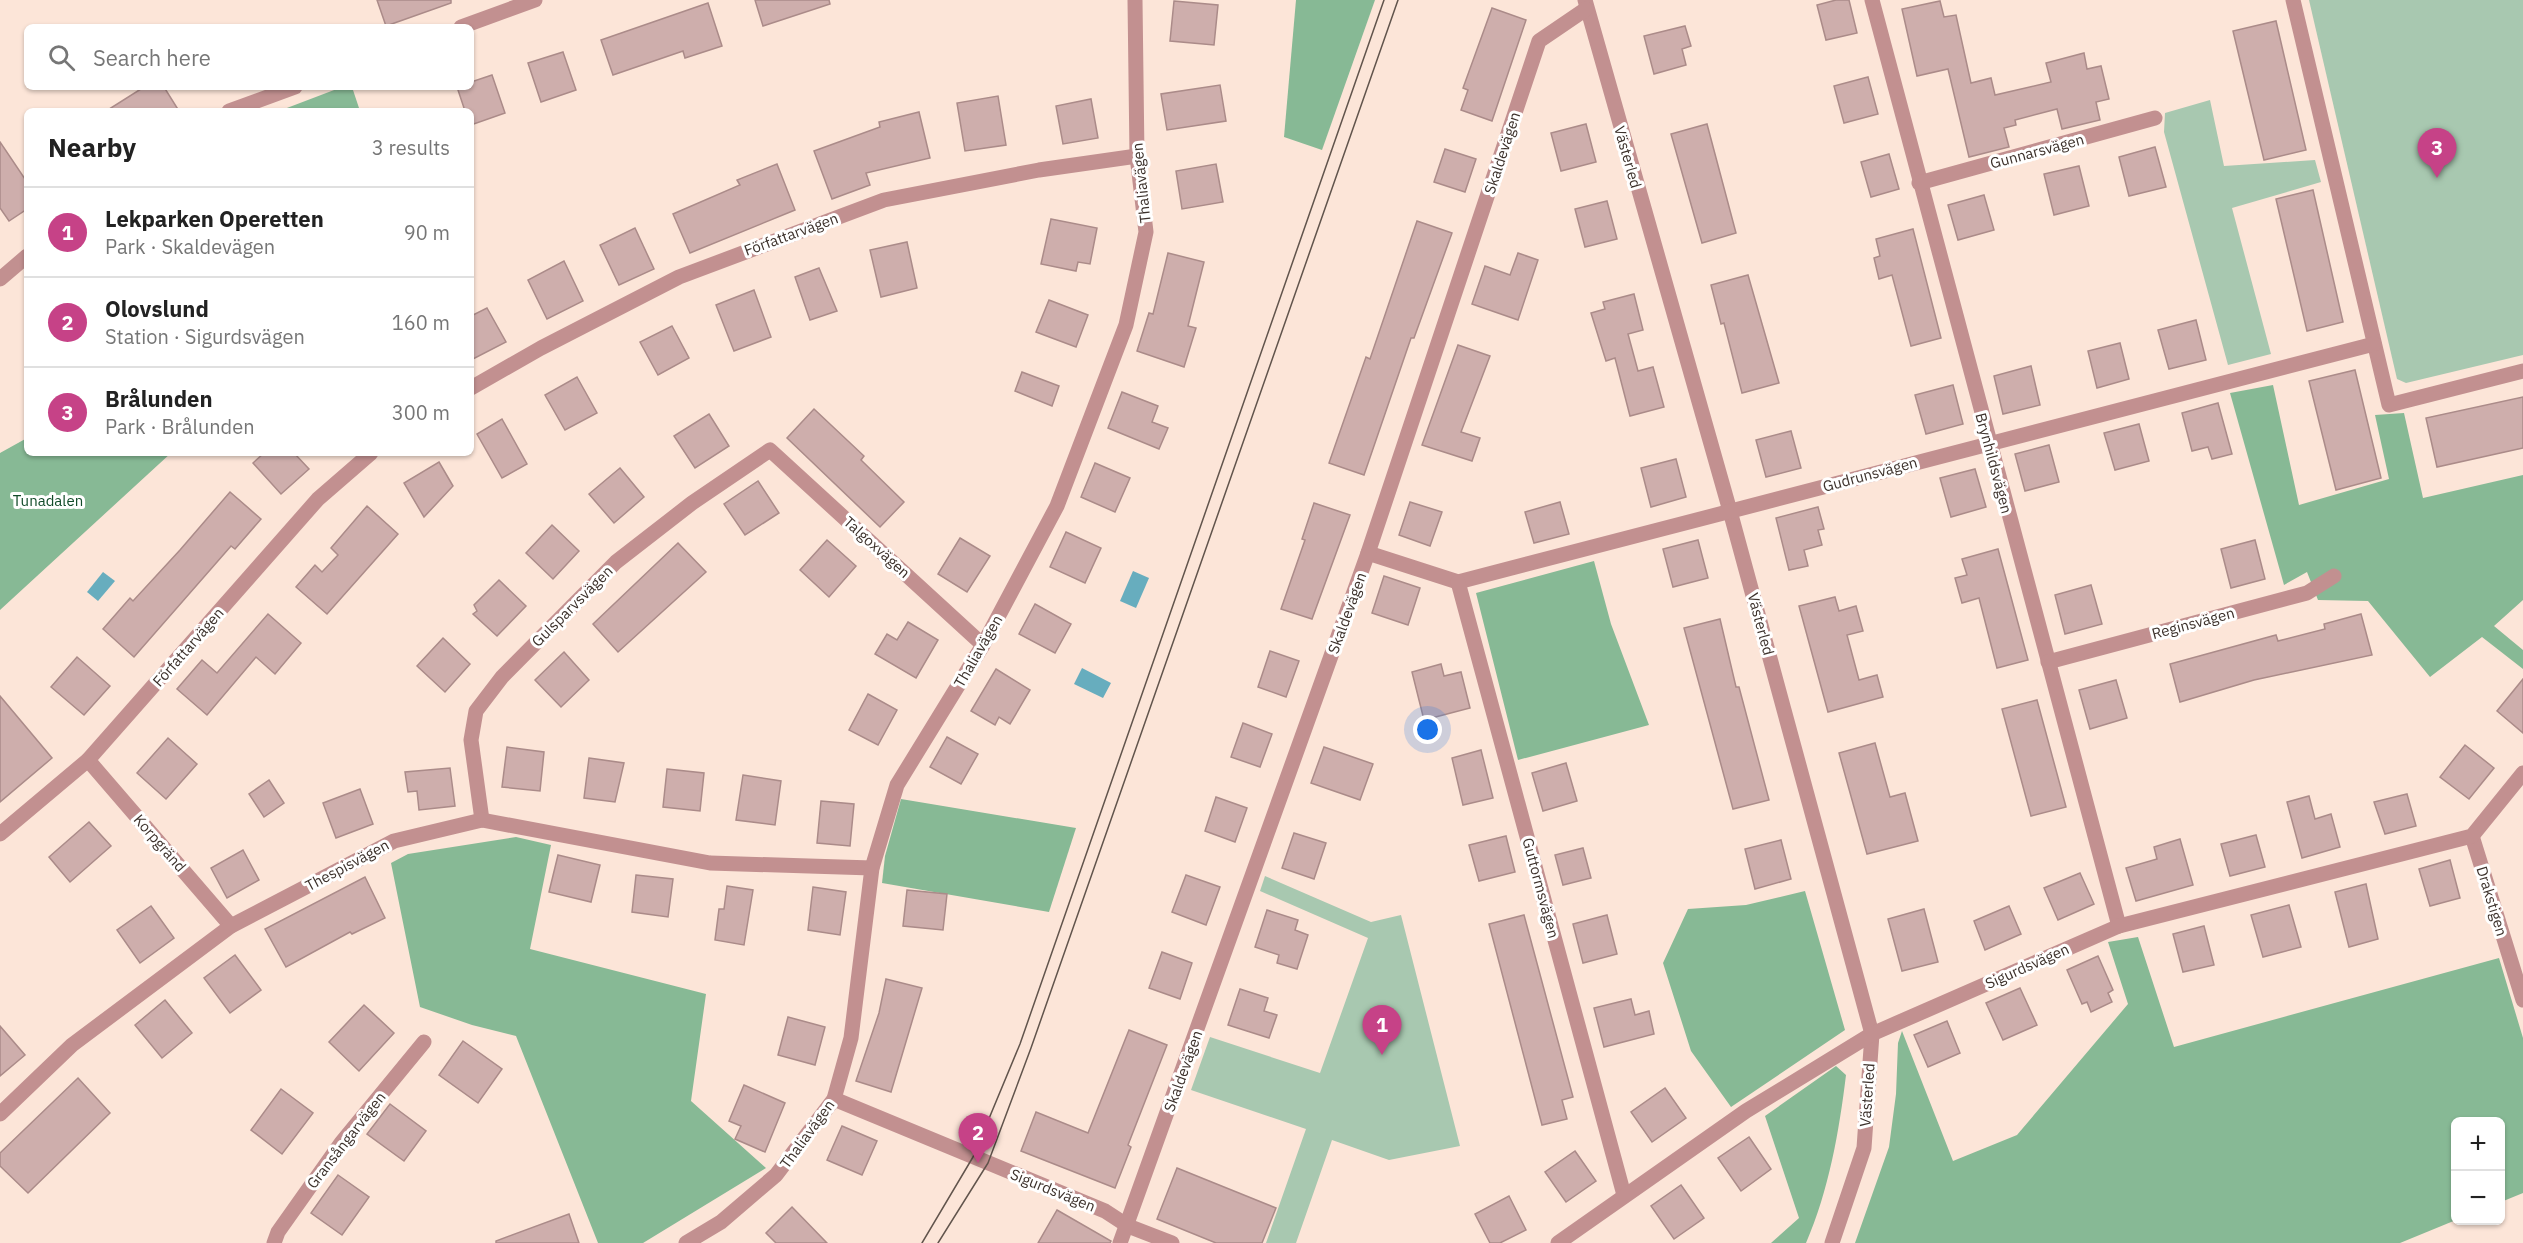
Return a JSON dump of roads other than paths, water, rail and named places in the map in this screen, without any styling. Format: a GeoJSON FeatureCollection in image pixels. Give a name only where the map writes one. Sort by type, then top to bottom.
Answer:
{"type":"FeatureCollection","features":[{"type":"Feature","properties":{"kind":"street"},"geometry":{"type":"LineString","coordinates":[[468,24],[535,0]]}},
{"type":"Feature","properties":{"kind":"street","name":"Thaliavägen"},"geometry":{"type":"LineString","coordinates":[[686,1243],[722,1222],[776,1175],[834,1100],[851,1038],[872,868],[897,785],[983,645],[1058,506],[1126,325],[1146,231],[1137,156],[1135,0]]}},
{"type":"Feature","properties":{"kind":"street","name":"Brynhildsvägen"},"geometry":{"type":"LineString","coordinates":[[1872,0],[1919,183],[2120,926]]}},
{"type":"Feature","properties":{"kind":"street"},"geometry":{"type":"LineString","coordinates":[[2293,0],[2389,405],[2523,371]]}},
{"type":"Feature","properties":{"kind":"street","name":"Västerled"},"geometry":{"type":"LineString","coordinates":[[1585,5],[1730,511],[1872,1034],[1864,1148],[1832,1243]]}},
{"type":"Feature","properties":{"kind":"street","name":"Skaldevägen"},"geometry":{"type":"LineString","coordinates":[[1120,1243],[1368,553],[1539,41],[1585,5]]}},
{"type":"Feature","properties":{"kind":"street"},"geometry":{"type":"LineString","coordinates":[[237,108],[287,90]]}},
{"type":"Feature","properties":{"kind":"street","name":"Gunnarsvägen"},"geometry":{"type":"LineString","coordinates":[[1919,183],[2155,118]]}},
{"type":"Feature","properties":{"kind":"street","name":"Författarvägen"},"geometry":{"type":"LineString","coordinates":[[474,386],[541,348],[679,277],[884,200],[1039,170],[1137,156]]}},
{"type":"Feature","properties":{"kind":"street"},"geometry":{"type":"LineString","coordinates":[[0,279],[24,259]]}},
{"type":"Feature","properties":{"kind":"street","name":"Gudrunsvägen"},"geometry":{"type":"LineString","coordinates":[[1458,582],[2374,344]]}},
{"type":"Feature","properties":{"kind":"street","name":"Talgoxvägen"},"geometry":{"type":"LineString","coordinates":[[770,450],[983,645]]}},
{"type":"Feature","properties":{"kind":"street","name":"Gulsparvsvägen"},"geometry":{"type":"LineString","coordinates":[[482,820],[471,740],[476,711],[502,677],[615,562],[692,503],[770,450]]}},
{"type":"Feature","properties":{"kind":"street","name":"Författarvägen"},"geometry":{"type":"LineString","coordinates":[[0,834],[88,760],[318,499],[368,456]]}},
{"type":"Feature","properties":{"kind":"street"},"geometry":{"type":"LineString","coordinates":[[1368,553],[1458,582]]}},
{"type":"Feature","properties":{"kind":"street","name":"Reginsvägen"},"geometry":{"type":"LineString","coordinates":[[2048,662],[2307,592],[2334,576]]}},
{"type":"Feature","properties":{"kind":"street","name":"Guttormsvägen"},"geometry":{"type":"LineString","coordinates":[[1458,582],[1624,1195]]}},
{"type":"Feature","properties":{"kind":"street","name":"Korpgränd"},"geometry":{"type":"LineString","coordinates":[[88,760],[231,926]]}},
{"type":"Feature","properties":{"kind":"street"},"geometry":{"type":"LineString","coordinates":[[2472,836],[2523,773]]}},
{"type":"Feature","properties":{"kind":"street","name":"Thespisvägen"},"geometry":{"type":"LineString","coordinates":[[0,1114],[72,1045],[231,926],[394,841],[482,820],[710,863],[872,868]]}},
{"type":"Feature","properties":{"kind":"street","name":"Sigurdsvägen"},"geometry":{"type":"LineString","coordinates":[[1558,1243],[1746,1111],[1872,1034],[2120,926],[2472,836]]}},
{"type":"Feature","properties":{"kind":"street","name":"Drakstigen"},"geometry":{"type":"LineString","coordinates":[[2472,836],[2523,1000]]}},
{"type":"Feature","properties":{"kind":"street","name":"Gransångarvägen"},"geometry":{"type":"LineString","coordinates":[[274,1243],[278,1232],[341,1143],[424,1042]]}},
{"type":"Feature","properties":{"kind":"street","name":"Sigurdsvägen"},"geometry":{"type":"LineString","coordinates":[[834,1100],[1105,1211],[1128,1226],[1172,1243]]}},
{"type":"Feature","properties":{"kind":"water"},"geometry":{"type":"Polygon","coordinates":[[[1133,571],[1149,578],[1136,608],[1120,601],[1133,571]]]}},
{"type":"Feature","properties":{"kind":"water"},"geometry":{"type":"Polygon","coordinates":[[[103,572],[115,581],[98,601],[87,592],[103,572]]]}},
{"type":"Feature","properties":{"kind":"water"},"geometry":{"type":"Polygon","coordinates":[[[1082,668],[1111,683],[1103,698],[1074,684],[1082,668]]]}},
{"type":"Feature","properties":{"kind":"tram line"},"geometry":{"type":"LineString","coordinates":[[922,1243],[973,1157],[1020,1044],[1384,0]]}},
{"type":"Feature","properties":{"kind":"tram line"},"geometry":{"type":"LineString","coordinates":[[938,1243],[988,1163],[1031,1048],[1398,0]]}},
{"type":"Feature","properties":{"kind":"place","name":"Brålunden"},"geometry":{"type":"Point","coordinates":[2437,178]}},
{"type":"Feature","properties":{"kind":"place","name":"Lekparken Operetten"},"geometry":{"type":"Point","coordinates":[1382,1055]}},
{"type":"Feature","properties":{"kind":"place","name":"Olovslund"},"geometry":{"type":"Point","coordinates":[978,1163]}},
{"type":"Feature","properties":{"kind":"park label","name":"Tunadalen"},"geometry":{"type":"Point","coordinates":[48,500]}}]}
